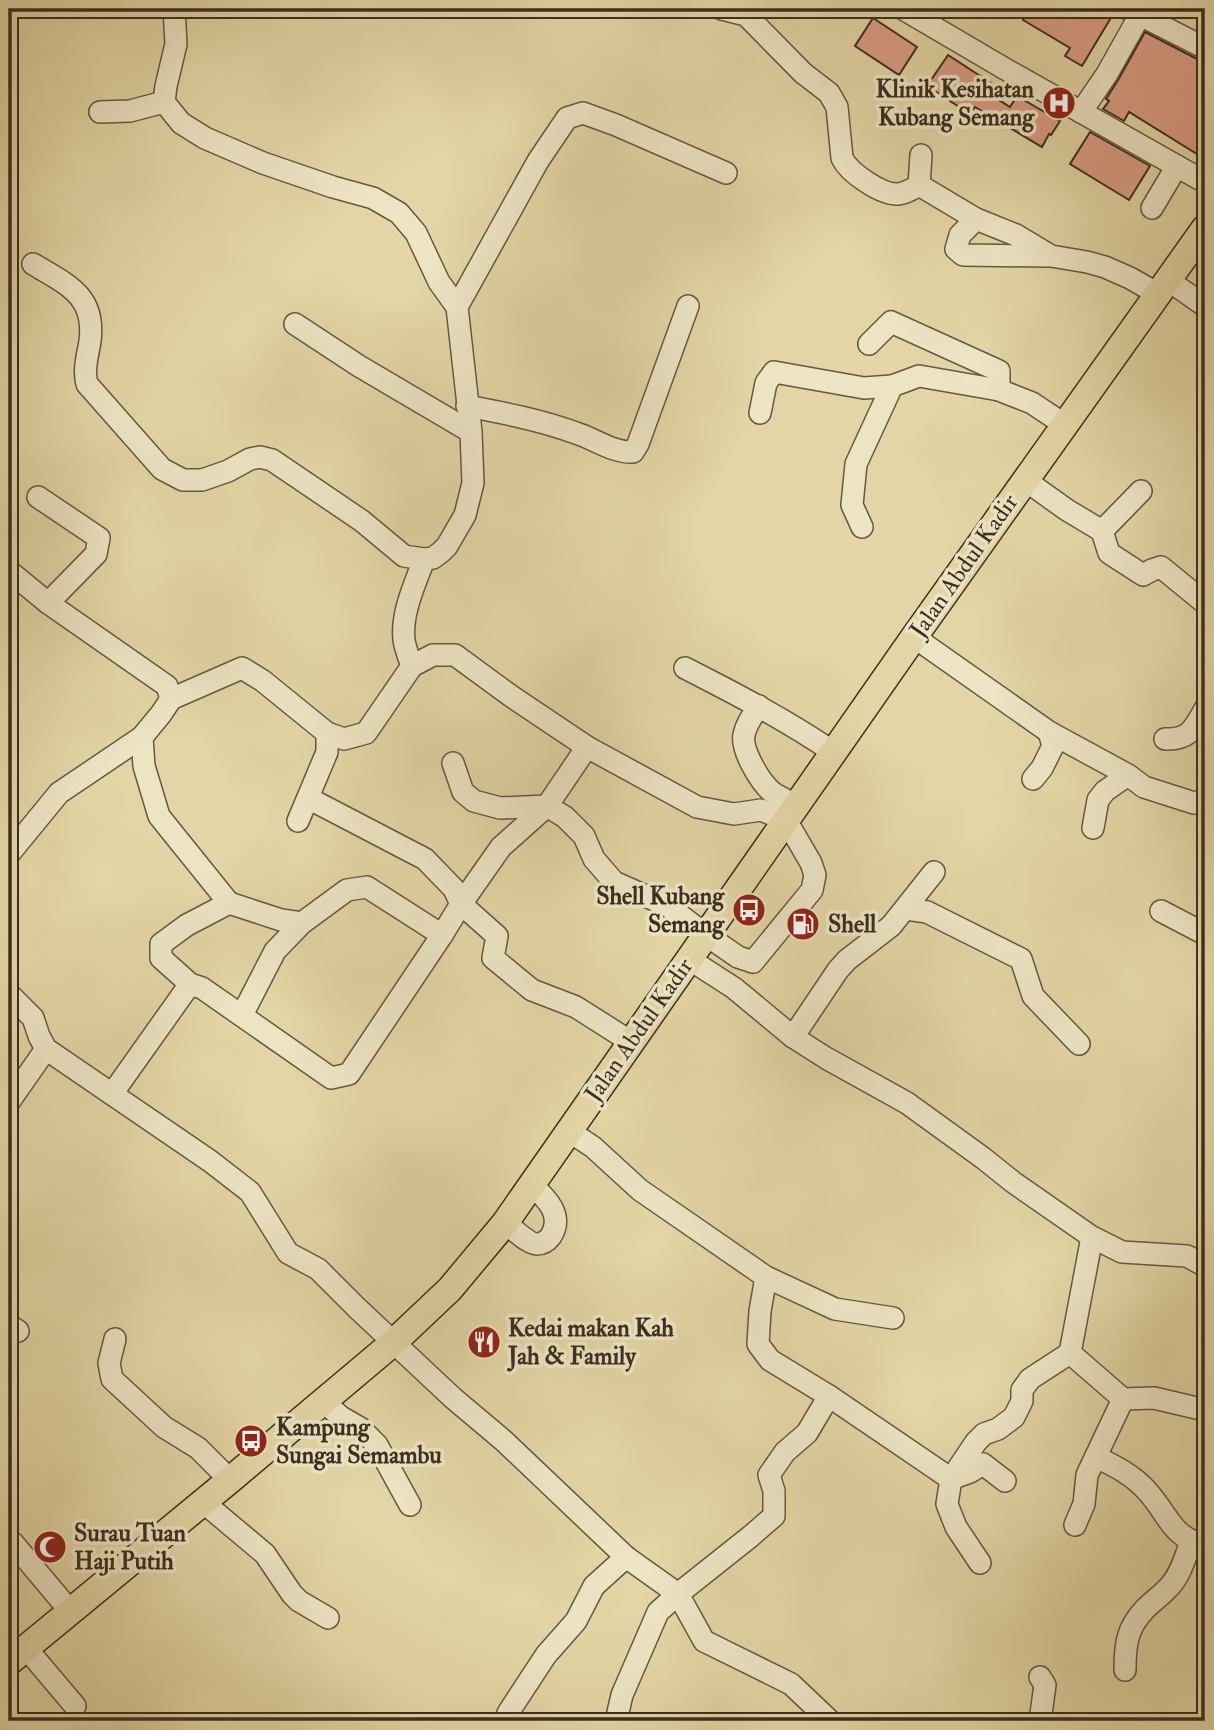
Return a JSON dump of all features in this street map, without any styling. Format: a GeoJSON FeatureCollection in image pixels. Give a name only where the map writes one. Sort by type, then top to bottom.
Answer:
{"type":"FeatureCollection","features":[{"type":"Feature","properties":{"kind":"main road","name":"Jalan Abdul Kadir"},"geometry":{"type":"LineString","coordinates":[[17,1655],[394,1342],[450,1289],[505,1223],[833,752],[1205,228]]}},
{"type":"Feature","properties":{"kind":"street"},"geometry":{"type":"LineString","coordinates":[[33,264],[78,294],[85,303],[90,331],[85,368],[87,384],[162,469],[183,480],[202,480],[260,457],[271,460],[362,521],[404,556],[433,558],[447,546],[465,515],[473,483],[471,432],[457,307],[439,282],[416,233],[400,213],[373,198],[263,163],[205,138],[181,123],[164,102],[176,44],[174,9]]}},
{"type":"Feature","properties":{"kind":"street"},"geometry":{"type":"LineString","coordinates":[[722,9],[748,12],[803,73],[834,99],[842,159],[853,172],[889,193],[907,193],[919,185]]}},
{"type":"Feature","properties":{"kind":"street"},"geometry":{"type":"LineString","coordinates":[[903,9],[1205,182]]}},
{"type":"Feature","properties":{"kind":"street"},"geometry":{"type":"LineString","coordinates":[[1081,112],[1107,74],[1134,12],[1205,48]]}},
{"type":"Feature","properties":{"kind":"street"},"geometry":{"type":"LineString","coordinates":[[100,112],[130,111],[164,102]]}},
{"type":"Feature","properties":{"kind":"street"},"geometry":{"type":"LineString","coordinates":[[457,307],[538,161],[567,118],[583,113],[726,173]]}},
{"type":"Feature","properties":{"kind":"street"},"geometry":{"type":"LineString","coordinates":[[919,185],[922,155]]}},
{"type":"Feature","properties":{"kind":"street"},"geometry":{"type":"LineString","coordinates":[[1152,208],[1177,166]]}},
{"type":"Feature","properties":{"kind":"street"},"geometry":{"type":"LineString","coordinates":[[919,185],[976,219],[1016,235],[1051,256]]}},
{"type":"Feature","properties":{"kind":"street"},"geometry":{"type":"LineString","coordinates":[[976,219],[960,234],[956,248],[963,256],[1051,256],[1087,262],[1163,287],[1205,306]]}},
{"type":"Feature","properties":{"kind":"street"},"geometry":{"type":"LineString","coordinates":[[467,406],[524,417],[576,433],[623,452],[633,452],[688,306]]}},
{"type":"Feature","properties":{"kind":"street"},"geometry":{"type":"LineString","coordinates":[[869,344],[891,322],[999,371],[999,390]]}},
{"type":"Feature","properties":{"kind":"street"},"geometry":{"type":"LineString","coordinates":[[295,324],[471,432]]}},
{"type":"Feature","properties":{"kind":"street"},"geometry":{"type":"LineString","coordinates":[[760,413],[766,383],[774,372],[864,388],[892,386],[919,376],[999,390],[1031,403],[1065,425]]}},
{"type":"Feature","properties":{"kind":"street"},"geometry":{"type":"LineString","coordinates":[[862,527],[852,505],[856,464],[892,386]]}},
{"type":"Feature","properties":{"kind":"street"},"geometry":{"type":"LineString","coordinates":[[1026,480],[1102,531],[1109,553],[1143,575],[1161,567],[1205,603]]}},
{"type":"Feature","properties":{"kind":"street"},"geometry":{"type":"LineString","coordinates":[[1102,531],[1141,491]]}},
{"type":"Feature","properties":{"kind":"street"},"geometry":{"type":"LineString","coordinates":[[38,497],[99,538],[96,554],[48,603]]}},
{"type":"Feature","properties":{"kind":"street"},"geometry":{"type":"LineString","coordinates":[[412,666],[404,642],[404,624],[424,559]]}},
{"type":"Feature","properties":{"kind":"street"},"geometry":{"type":"LineString","coordinates":[[9,571],[48,603],[167,686],[171,699]]}},
{"type":"Feature","properties":{"kind":"street"},"geometry":{"type":"LineString","coordinates":[[914,637],[1049,732],[1128,775],[1144,787],[1194,803],[1205,800]]}},
{"type":"Feature","properties":{"kind":"street"},"geometry":{"type":"LineString","coordinates":[[9,854],[59,793],[142,737],[171,699],[242,668],[263,681],[327,733],[344,739],[366,733],[412,666],[433,654],[455,654],[587,747],[697,807],[734,814],[761,810],[791,813]]}},
{"type":"Feature","properties":{"kind":"street"},"geometry":{"type":"LineString","coordinates":[[685,668],[759,706],[833,752]]}},
{"type":"Feature","properties":{"kind":"street"},"geometry":{"type":"LineString","coordinates":[[734,988],[812,890],[815,875],[791,813],[770,791],[752,765],[744,747],[746,727],[759,706]]}},
{"type":"Feature","properties":{"kind":"street"},"geometry":{"type":"LineString","coordinates":[[1166,739],[1177,740],[1191,732],[1205,709]]}},
{"type":"Feature","properties":{"kind":"street"},"geometry":{"type":"LineString","coordinates":[[1033,779],[1053,746],[1049,732]]}},
{"type":"Feature","properties":{"kind":"street"},"geometry":{"type":"LineString","coordinates":[[298,821],[327,751],[327,733]]}},
{"type":"Feature","properties":{"kind":"street"},"geometry":{"type":"LineString","coordinates":[[142,737],[144,766],[159,816],[229,904],[281,920],[302,923]]}},
{"type":"Feature","properties":{"kind":"street"},"geometry":{"type":"LineString","coordinates":[[229,904],[187,925],[161,944],[161,958],[190,984],[202,988],[331,1077],[349,1074],[501,847],[547,806],[587,747]]}},
{"type":"Feature","properties":{"kind":"street"},"geometry":{"type":"LineString","coordinates":[[453,763],[463,792],[474,801],[500,808],[547,806],[565,817],[584,836],[594,859],[614,882],[668,906],[738,957],[753,962]]}},
{"type":"Feature","properties":{"kind":"street"},"geometry":{"type":"LineString","coordinates":[[1093,828],[1098,800],[1105,791],[1128,775]]}},
{"type":"Feature","properties":{"kind":"street"},"geometry":{"type":"LineString","coordinates":[[308,798],[425,859],[454,889],[461,904],[497,936],[494,958],[533,990],[576,1007],[631,1042]]}},
{"type":"Feature","properties":{"kind":"street"},"geometry":{"type":"LineString","coordinates":[[793,1037],[838,970],[891,926],[934,872]]}},
{"type":"Feature","properties":{"kind":"street"},"geometry":{"type":"LineString","coordinates":[[242,1015],[275,951],[302,923],[347,890],[368,887],[442,935]]}},
{"type":"Feature","properties":{"kind":"street"},"geometry":{"type":"LineString","coordinates":[[906,909],[927,912],[1021,959],[1033,996],[1080,1044]]}},
{"type":"Feature","properties":{"kind":"street"},"geometry":{"type":"LineString","coordinates":[[1161,911],[1205,934]]}},
{"type":"Feature","properties":{"kind":"street"},"geometry":{"type":"LineString","coordinates":[[689,959],[734,988],[793,1037],[907,1103],[1092,1237],[1122,1252],[1187,1256],[1205,1266]]}},
{"type":"Feature","properties":{"kind":"street"},"geometry":{"type":"LineString","coordinates":[[112,1094],[190,984]]}},
{"type":"Feature","properties":{"kind":"street"},"geometry":{"type":"LineString","coordinates":[[9,994],[33,1018],[38,1036],[46,1049],[210,1161],[250,1192],[288,1253],[318,1269],[626,1557],[678,1594],[704,1641],[791,1684],[830,1721]]}},
{"type":"Feature","properties":{"kind":"street"},"geometry":{"type":"LineString","coordinates":[[9,1102],[46,1049]]}},
{"type":"Feature","properties":{"kind":"street"},"geometry":{"type":"LineString","coordinates":[[569,1131],[593,1147],[640,1190],[766,1277],[835,1310],[893,1318]]}},
{"type":"Feature","properties":{"kind":"street"},"geometry":{"type":"LineString","coordinates":[[505,1223],[529,1242],[538,1244],[547,1241],[553,1234],[555,1211],[532,1185]]}},
{"type":"Feature","properties":{"kind":"street"},"geometry":{"type":"LineString","coordinates":[[980,1563],[956,1527],[947,1504],[951,1479],[976,1441],[1014,1417],[1022,1401],[1022,1390],[1030,1379],[1070,1353],[1092,1237]]}},
{"type":"Feature","properties":{"kind":"street"},"geometry":{"type":"LineString","coordinates":[[766,1277],[758,1344],[770,1360],[829,1396],[951,1479]]}},
{"type":"Feature","properties":{"kind":"street"},"geometry":{"type":"LineString","coordinates":[[115,1339],[109,1363],[112,1379],[164,1427],[198,1448],[230,1480]]}},
{"type":"Feature","properties":{"kind":"street"},"geometry":{"type":"LineString","coordinates":[[1070,1353],[1123,1399],[1154,1398],[1205,1410]]}},
{"type":"Feature","properties":{"kind":"street"},"geometry":{"type":"LineString","coordinates":[[616,1721],[622,1695],[658,1612],[774,1516],[774,1491],[769,1475],[785,1452],[807,1433],[829,1396]]}},
{"type":"Feature","properties":{"kind":"street"},"geometry":{"type":"LineString","coordinates":[[1075,1525],[1084,1504],[1087,1475],[1123,1399]]}},
{"type":"Feature","properties":{"kind":"street"},"geometry":{"type":"LineString","coordinates":[[324,1402],[341,1417],[360,1427],[376,1445],[410,1505]]}},
{"type":"Feature","properties":{"kind":"street"},"geometry":{"type":"LineString","coordinates":[[1096,1457],[1133,1478],[1147,1491],[1173,1529],[1198,1544],[1170,1586],[1133,1624],[1125,1644],[1125,1670]]}},
{"type":"Feature","properties":{"kind":"street"},"geometry":{"type":"LineString","coordinates":[[951,1479],[983,1464],[1005,1481]]}},
{"type":"Feature","properties":{"kind":"street"},"geometry":{"type":"LineString","coordinates":[[203,1502],[265,1554],[299,1601],[328,1618]]}},
{"type":"Feature","properties":{"kind":"street"},"geometry":{"type":"LineString","coordinates":[[9,1541],[71,1611]]}},
{"type":"Feature","properties":{"kind":"street"},"geometry":{"type":"LineString","coordinates":[[508,1713],[547,1655],[576,1621],[594,1586],[626,1557]]}},
{"type":"Feature","properties":{"kind":"street"},"geometry":{"type":"LineString","coordinates":[[17,1655],[75,1706]]}},
{"type":"Feature","properties":{"kind":"street"},"geometry":{"type":"LineString","coordinates":[[1040,1677],[1045,1685],[1040,1721]]}},
{"type":"Feature","properties":{"kind":"building"},"geometry":{"type":"Polygon","coordinates":[[[1030,9],[1115,11],[1082,66],[1065,56],[1070,48],[1023,20],[1030,9]]]}},
{"type":"Feature","properties":{"kind":"building"},"geometry":{"type":"Polygon","coordinates":[[[873,18],[917,47],[899,75],[855,46],[873,18]]]}},
{"type":"Feature","properties":{"kind":"building"},"geometry":{"type":"Polygon","coordinates":[[[1145,32],[1205,61],[1205,159],[1129,112],[1124,121],[1103,109],[1109,101],[1106,99],[1145,32]]]}},
{"type":"Feature","properties":{"kind":"building"},"geometry":{"type":"Polygon","coordinates":[[[948,55],[991,83],[985,91],[1010,107],[1017,96],[1060,121],[1042,147],[975,107],[970,114],[927,86],[948,55]]]}},
{"type":"Feature","properties":{"kind":"building"},"geometry":{"type":"Polygon","coordinates":[[[1090,132],[1150,166],[1129,200],[1070,164],[1090,132]]]}},
{"type":"Feature","properties":{"kind":"place","name":"Klinik Kesihatan Kubang Semang"},"geometry":{"type":"Point","coordinates":[1059,103]}},
{"type":"Feature","properties":{"kind":"place","name":"Shell Kubang Semang"},"geometry":{"type":"Point","coordinates":[749,910]}},
{"type":"Feature","properties":{"kind":"place","name":"Shell"},"geometry":{"type":"Point","coordinates":[803,924]}},
{"type":"Feature","properties":{"kind":"place","name":"Kedai makan Kah Jah & Family"},"geometry":{"type":"Point","coordinates":[484,1342]}},
{"type":"Feature","properties":{"kind":"place","name":"Kampung Sungai Semambu"},"geometry":{"type":"Point","coordinates":[251,1441]}},
{"type":"Feature","properties":{"kind":"place","name":"Surau Tuan Haji Putih"},"geometry":{"type":"Point","coordinates":[50,1547]}}]}
